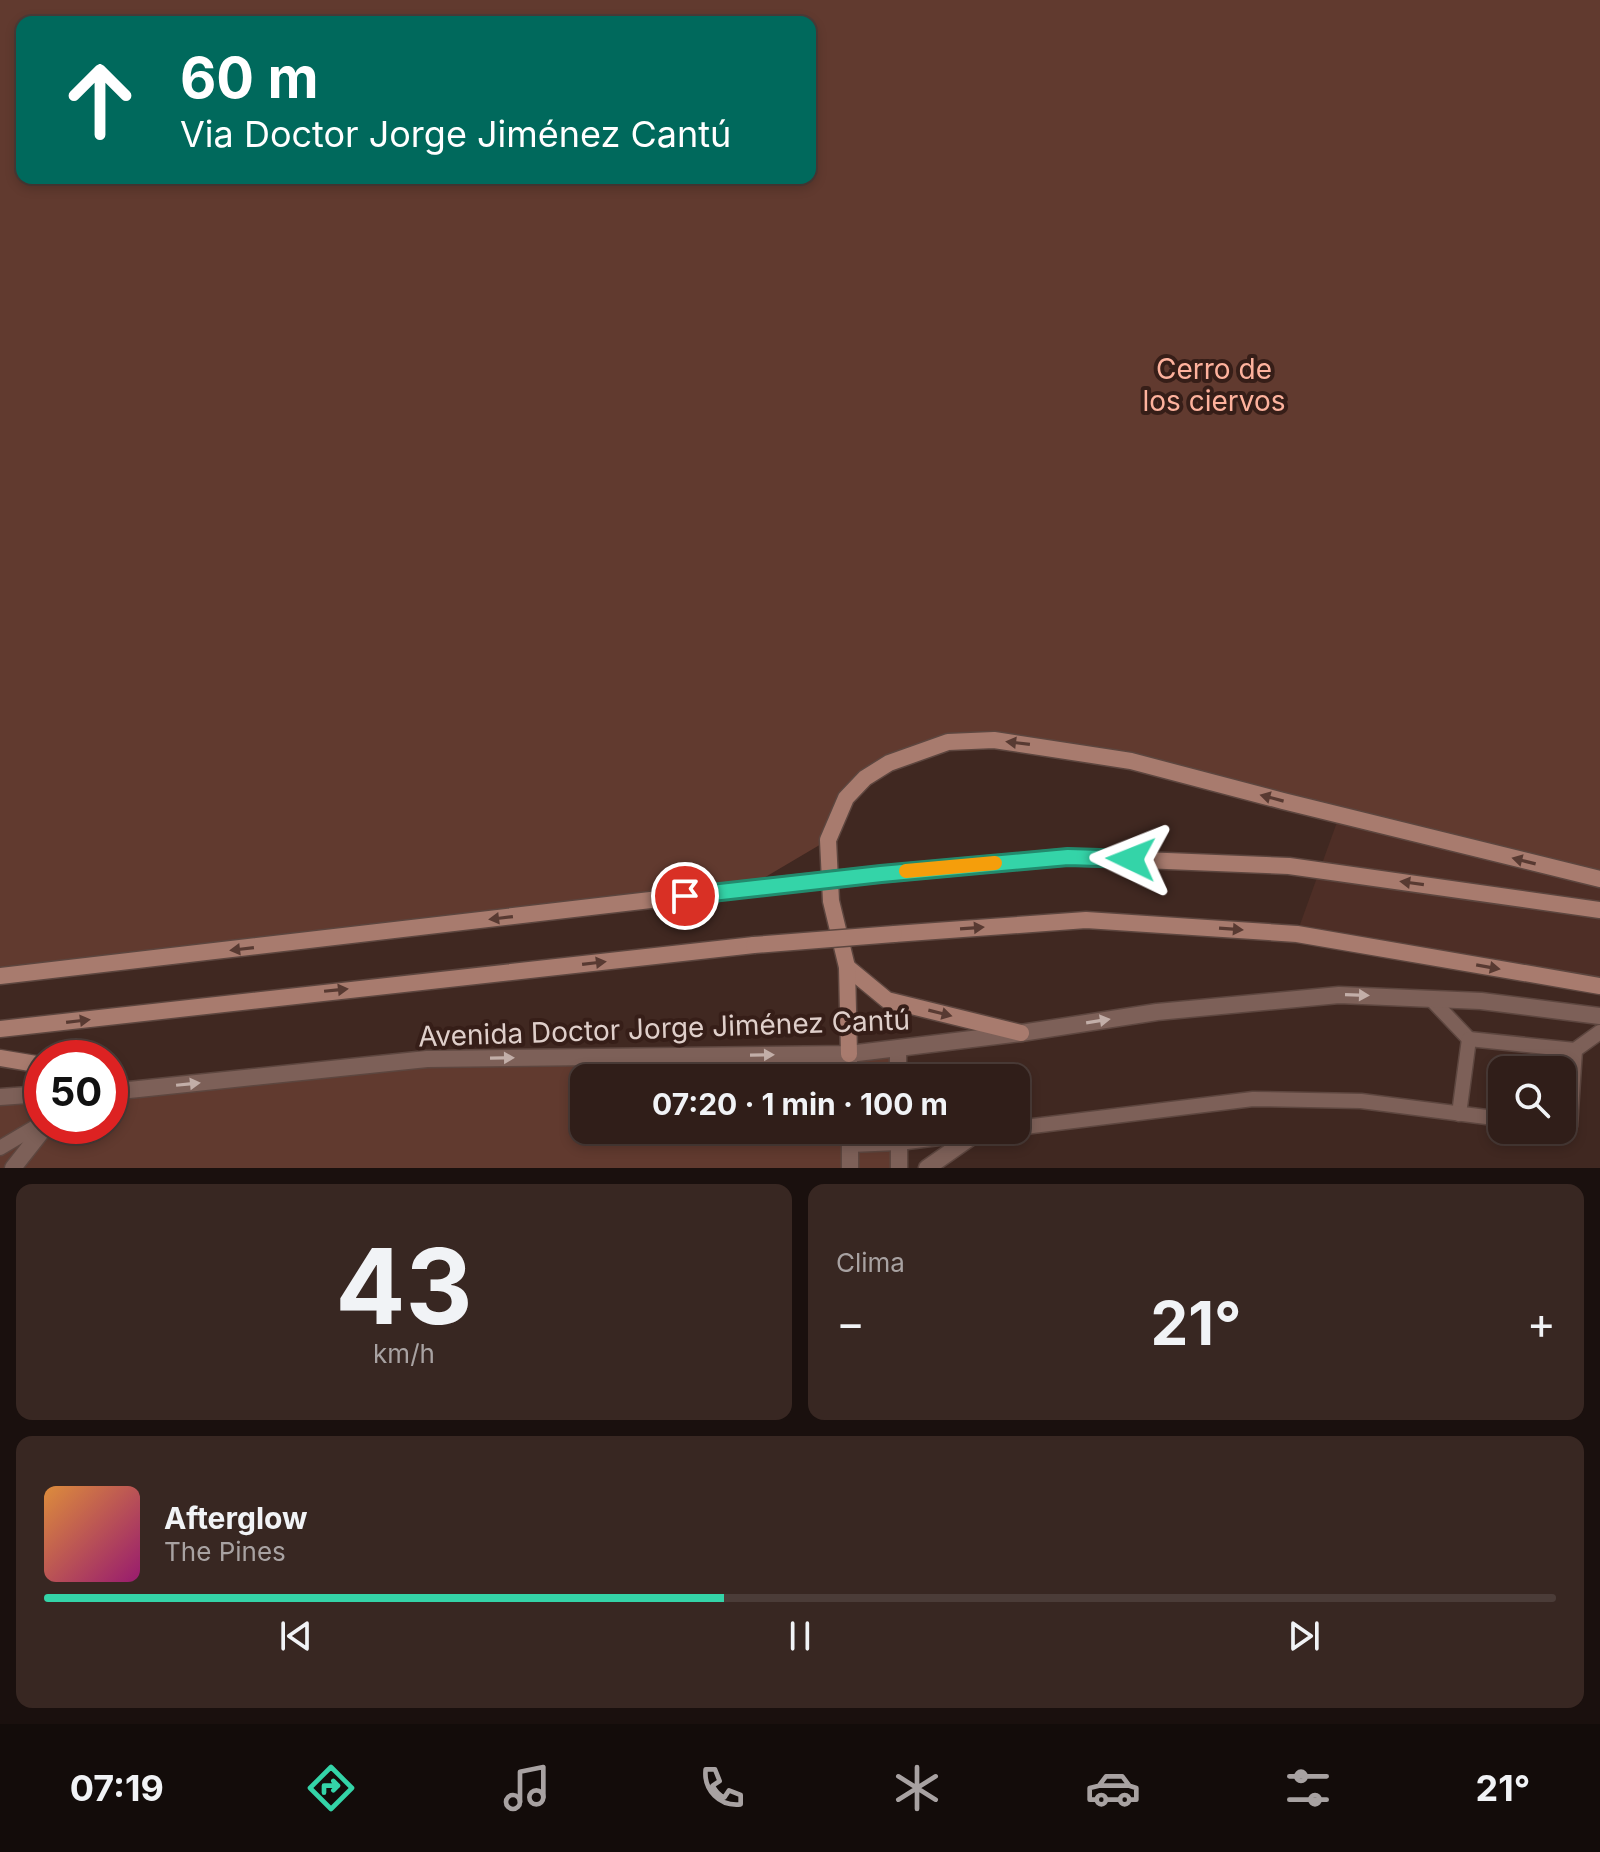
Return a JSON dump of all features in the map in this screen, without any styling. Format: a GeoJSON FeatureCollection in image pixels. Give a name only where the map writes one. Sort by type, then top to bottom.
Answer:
{"type":"FeatureCollection","features":[{"type":"Feature","properties":{"kind":"main road"},"geometry":{"type":"LineString","coordinates":[[849,1054],[847,967],[831,901],[828,840],[846,798],[865,778],[889,763],[948,742],[994,740],[1131,761],[1600,879]]}},
{"type":"Feature","properties":{"kind":"main road"},"geometry":{"type":"LineString","coordinates":[[0,976],[745,889],[1068,857],[1289,866],[1600,910]]}},
{"type":"Feature","properties":{"kind":"main road","name":"Avenida Doctor Jorge Jiménez Cantú"},"geometry":{"type":"LineString","coordinates":[[0,1029],[754,945],[1086,920],[1297,934],[1600,986]]}},
{"type":"Feature","properties":{"kind":"main road"},"geometry":{"type":"LineString","coordinates":[[847,967],[887,1000],[1021,1033]]}},
{"type":"Feature","properties":{"kind":"main road"},"geometry":{"type":"LineString","coordinates":[[0,1058],[24,1062]]}},
{"type":"Feature","properties":{"kind":"street","name":"Avenida Doctor Jorge Jiménez Cantú"},"geometry":{"type":"LineString","coordinates":[[128,1090],[427,1059],[849,1054],[1021,1033],[1157,1012],[1339,995],[1481,1001],[1600,1016]]}},
{"type":"Feature","properties":{"kind":"street"},"geometry":{"type":"LineString","coordinates":[[898,1049],[898,1064]]}},
{"type":"Feature","properties":{"kind":"street"},"geometry":{"type":"LineString","coordinates":[[849,1054],[849,1064]]}},
{"type":"Feature","properties":{"kind":"street"},"geometry":{"type":"LineString","coordinates":[[0,1097],[24,1095]]}},
{"type":"Feature","properties":{"kind":"street"},"geometry":{"type":"LineString","coordinates":[[13,1168],[30,1144]]}},
{"type":"Feature","properties":{"kind":"street"},"geometry":{"type":"LineString","coordinates":[[850,1144],[850,1168]]}},
{"type":"Feature","properties":{"kind":"street"},"geometry":{"type":"LineString","coordinates":[[899,1144],[899,1168]]}},
{"type":"Feature","properties":{"kind":"street"},"geometry":{"type":"LineString","coordinates":[[927,1168],[961,1144]]}},
{"type":"Feature","properties":{"kind":"lane"},"geometry":{"type":"LineString","coordinates":[[1431,999],[1469,1039],[1575,1050],[1600,1032]]}},
{"type":"Feature","properties":{"kind":"lane"},"geometry":{"type":"LineString","coordinates":[[1459,1114],[1469,1039]]}},
{"type":"Feature","properties":{"kind":"lane"},"geometry":{"type":"LineString","coordinates":[[1575,1050],[1575,1056]]}},
{"type":"Feature","properties":{"kind":"lane"},"geometry":{"type":"LineString","coordinates":[[1030,1126],[1253,1099],[1361,1101],[1488,1117]]}},
{"type":"Feature","properties":{"kind":"lane"},"geometry":{"type":"LineString","coordinates":[[0,1148],[24,1135]]}},
{"type":"Feature","properties":{"kind":"shaded area"},"geometry":{"type":"Polygon","coordinates":[[[1600,94],[1600,986],[1297,933],[1600,94]]]}},
{"type":"Feature","properties":{"kind":"green space","name":"Cerro de los ciervos"},"geometry":{"type":"Polygon","coordinates":[[[0,0],[1600,0],[1600,879],[1131,761],[948,742],[865,778],[828,840],[745,889],[0,976],[0,0]]]}},
{"type":"Feature","properties":{"kind":"green space"},"geometry":{"type":"Polygon","coordinates":[[[898,1049],[898,1064],[570,1064],[570,1144],[899,1144],[899,1168],[0,1168],[0,1097],[24,1095],[24,1144],[128,1144],[128,1090],[427,1059],[898,1049]]]}},
{"type":"Feature","properties":{"kind":"slow traffic"},"geometry":{"type":"LineString","coordinates":[[906,871],[995,863]]}},
{"type":"Feature","properties":{"kind":"route"},"geometry":{"type":"LineString","coordinates":[[685,896],[1068,857],[1131,859]]}}]}
